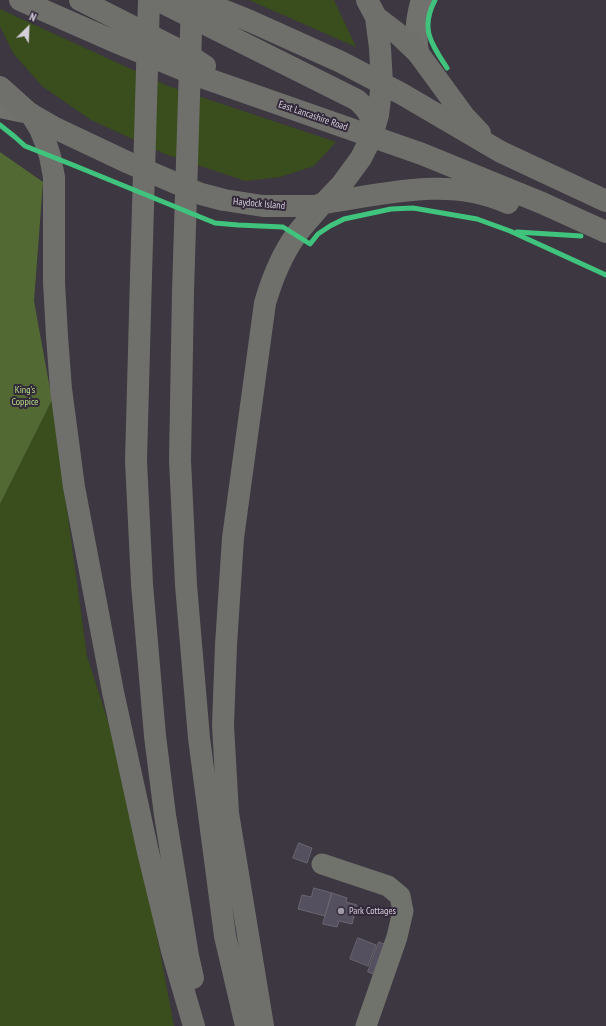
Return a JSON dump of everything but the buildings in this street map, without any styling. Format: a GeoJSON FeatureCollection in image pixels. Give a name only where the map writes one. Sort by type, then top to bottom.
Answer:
{"type":"FeatureCollection","features":[{"type":"Feature","properties":{"kind":"highway","name":"East Lancashire Road"},"geometry":{"type":"LineString","coordinates":[[20,0],[196,75],[422,154],[477,176],[606,232]]}},
{"type":"Feature","properties":{"kind":"highway"},"geometry":{"type":"LineString","coordinates":[[80,0],[185,53],[247,94]]}},
{"type":"Feature","properties":{"kind":"highway"},"geometry":{"type":"LineString","coordinates":[[149,0],[136,461],[143,592],[155,736],[165,816],[188,956],[204,1026]]}},
{"type":"Feature","properties":{"kind":"highway"},"geometry":{"type":"LineString","coordinates":[[157,0],[357,100],[369,112],[372,119],[372,136]]}},
{"type":"Feature","properties":{"kind":"highway"},"geometry":{"type":"LineString","coordinates":[[192,0],[183,292],[180,460],[186,585],[199,738],[224,929],[246,1026]]}},
{"type":"Feature","properties":{"kind":"highway"},"geometry":{"type":"LineString","coordinates":[[198,0],[250,21],[340,62],[382,83],[501,152],[606,201]]}},
{"type":"Feature","properties":{"kind":"highway"},"geometry":{"type":"LineString","coordinates":[[263,1026],[228,806],[223,725],[226,645],[233,545],[265,303],[273,278],[296,235],[342,184],[368,148],[378,115],[382,83],[380,48],[375,8]]}},
{"type":"Feature","properties":{"kind":"highway"},"geometry":{"type":"LineString","coordinates":[[375,8],[397,33],[418,53],[464,116],[501,152]]}},
{"type":"Feature","properties":{"kind":"highway","name":"Haydock Island"},"geometry":{"type":"LineString","coordinates":[[0,87],[30,114],[55,128],[136,166],[209,196],[224,200],[263,206],[310,206],[390,192],[444,188],[474,192],[500,199],[606,247]]}},
{"type":"Feature","properties":{"kind":"highway"},"geometry":{"type":"LineString","coordinates":[[30,114],[40,129],[46,144],[54,177],[54,282],[56,321],[61,389],[74,487],[113,692],[145,837],[172,951],[194,1026]]}},
{"type":"Feature","properties":{"kind":"main road"},"geometry":{"type":"LineString","coordinates":[[418,53],[415,37],[416,24],[422,0]]}},
{"type":"Feature","properties":{"kind":"main road"},"geometry":{"type":"LineString","coordinates":[[0,107],[30,114]]}},
{"type":"Feature","properties":{"kind":"lane"},"geometry":{"type":"LineString","coordinates":[[322,864],[388,886],[400,896],[403,911],[397,937],[366,1026]]}},
{"type":"Feature","properties":{"kind":"green space"},"geometry":{"type":"Polygon","coordinates":[[[249,0],[334,0],[356,47],[249,0]]]}},
{"type":"Feature","properties":{"kind":"green space"},"geometry":{"type":"Polygon","coordinates":[[[0,9],[168,86],[336,142],[314,166],[280,177],[245,181],[165,154],[91,120],[42,86],[13,53],[0,26],[0,9]]]}},
{"type":"Feature","properties":{"kind":"green space","name":"King's Coppice"},"geometry":{"type":"Polygon","coordinates":[[[0,152],[43,182],[34,301],[52,400],[0,504],[0,152]]]}},
{"type":"Feature","properties":{"kind":"green space"},"geometry":{"type":"Polygon","coordinates":[[[52,400],[87,656],[129,787],[174,1026],[0,1026],[0,504],[52,400]]]}},
{"type":"Feature","properties":{"kind":"cycle path"},"geometry":{"type":"LineString","coordinates":[[435,0],[428,19],[429,36],[436,51],[447,68]]}},
{"type":"Feature","properties":{"kind":"cycle path"},"geometry":{"type":"LineString","coordinates":[[0,125],[25,146],[215,223],[283,227],[310,244],[318,234],[344,219],[391,209],[413,208],[477,219],[510,231],[606,275]]}},
{"type":"Feature","properties":{"kind":"cycle path"},"geometry":{"type":"LineString","coordinates":[[517,232],[581,236]]}},
{"type":"Feature","properties":{"kind":"place","name":"Park Cottages"},"geometry":{"type":"Point","coordinates":[341,911]}}]}
